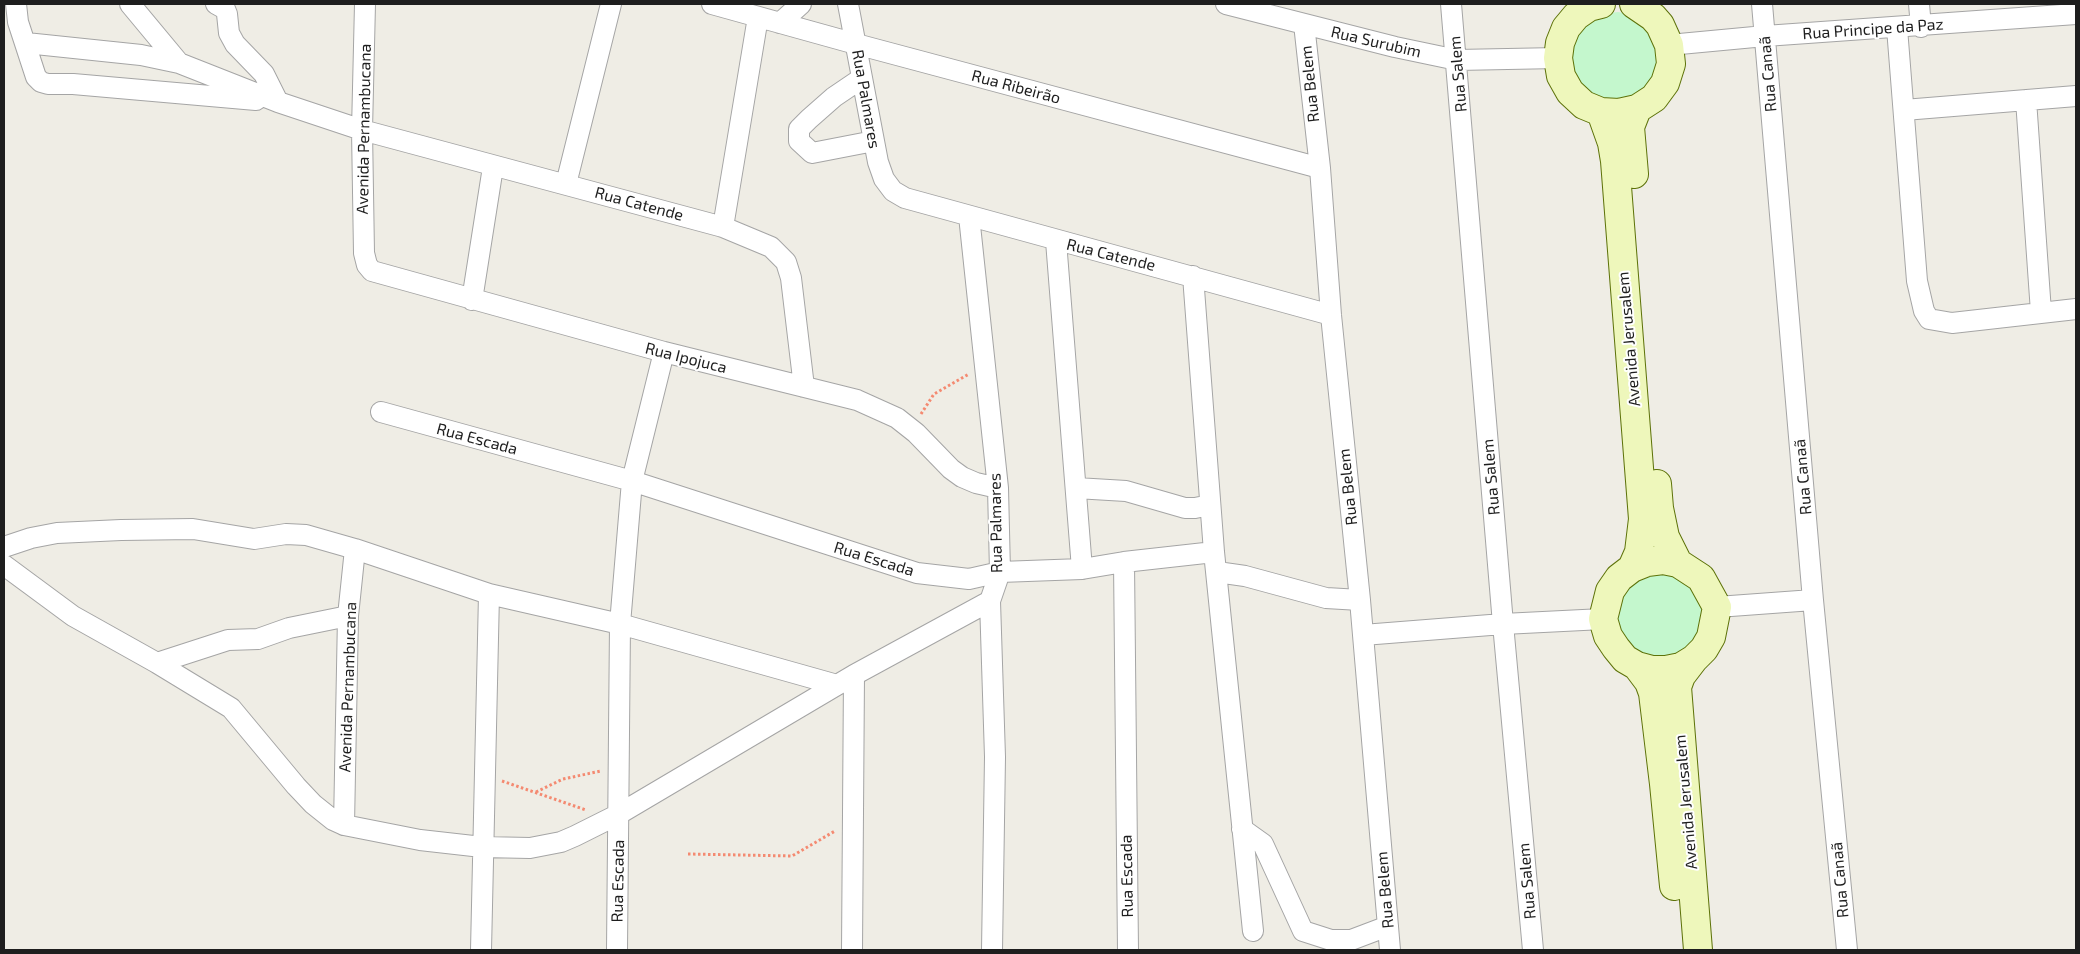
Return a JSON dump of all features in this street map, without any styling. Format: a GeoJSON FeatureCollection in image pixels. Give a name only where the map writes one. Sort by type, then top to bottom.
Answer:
{"type":"FeatureCollection","features":[{"type":"Feature","properties":{"kind":"street"},"geometry":{"type":"LineString","coordinates":[[16,4],[18,22],[36,77],[41,82],[278,102]]}},
{"type":"Feature","properties":{"kind":"street"},"geometry":{"type":"LineString","coordinates":[[130,4],[179,64]]}},
{"type":"Feature","properties":{"kind":"street"},"geometry":{"type":"LineString","coordinates":[[216,4],[225,9],[229,33],[235,44],[264,74],[278,102]]}},
{"type":"Feature","properties":{"kind":"street","name":"Avenida Pernambucana"},"geometry":{"type":"LineString","coordinates":[[364,253],[362,130],[366,4]]}},
{"type":"Feature","properties":{"kind":"street"},"geometry":{"type":"LineString","coordinates":[[566,184],[612,4]]}},
{"type":"Feature","properties":{"kind":"street","name":"Rua Ribeirão"},"geometry":{"type":"LineString","coordinates":[[712,4],[1320,168]]}},
{"type":"Feature","properties":{"kind":"street"},"geometry":{"type":"LineString","coordinates":[[780,23],[801,4]]}},
{"type":"Feature","properties":{"kind":"street","name":"Rua Palmares"},"geometry":{"type":"LineString","coordinates":[[848,4],[878,162],[884,179],[893,191]]}},
{"type":"Feature","properties":{"kind":"street","name":"Rua Surubim"},"geometry":{"type":"LineString","coordinates":[[1226,4],[1457,60],[1558,58]]}},
{"type":"Feature","properties":{"kind":"street","name":"Rua Salem"},"geometry":{"type":"LineString","coordinates":[[1452,4],[1503,624],[1533,950]]}},
{"type":"Feature","properties":{"kind":"street"},"geometry":{"type":"LineString","coordinates":[[1593,5],[1576,16],[1566,28],[1560,42],[1558,58],[1562,76],[1570,92],[1584,105],[1601,112],[1619,114],[1637,109],[1654,98],[1665,83],[1671,64],[1666,34],[1657,21],[1634,4]]}},
{"type":"Feature","properties":{"kind":"street","name":"Rua Canaã"},"geometry":{"type":"LineString","coordinates":[[1762,4],[1814,600],[1847,950]]}},
{"type":"Feature","properties":{"kind":"street"},"geometry":{"type":"LineString","coordinates":[[1919,4],[1921,27]]}},
{"type":"Feature","properties":{"kind":"street","name":"Rua Principe da Paz"},"geometry":{"type":"LineString","coordinates":[[1669,45],[1765,36],[1921,27],[2076,14]]}},
{"type":"Feature","properties":{"kind":"street"},"geometry":{"type":"LineString","coordinates":[[723,227],[758,17]]}},
{"type":"Feature","properties":{"kind":"street","name":"Rua Belem"},"geometry":{"type":"LineString","coordinates":[[1304,24],[1320,168],[1331,315],[1360,600],[1390,950]]}},
{"type":"Feature","properties":{"kind":"street"},"geometry":{"type":"LineString","coordinates":[[1897,28],[1917,281],[1924,311],[1929,319],[1952,323],[2076,309]]}},
{"type":"Feature","properties":{"kind":"street"},"geometry":{"type":"LineString","coordinates":[[26,42],[141,55],[179,64],[278,102]]}},
{"type":"Feature","properties":{"kind":"street"},"geometry":{"type":"LineString","coordinates":[[862,78],[834,96],[808,118],[800,129],[799,141],[812,153],[874,141]]}},
{"type":"Feature","properties":{"kind":"street"},"geometry":{"type":"LineString","coordinates":[[1904,110],[2076,96]]}},
{"type":"Feature","properties":{"kind":"street"},"geometry":{"type":"LineString","coordinates":[[2026,100],[2041,312]]}},
{"type":"Feature","properties":{"kind":"street","name":"Rua Catende"},"geometry":{"type":"LineString","coordinates":[[278,102],[362,130],[493,167],[566,184],[723,227],[771,247],[786,262],[791,278],[804,387]]}},
{"type":"Feature","properties":{"kind":"street","name":"Avenida Jerusalem"},"geometry":{"type":"LineString","coordinates":[[1632,568],[1639,552],[1642,519],[1644,425],[1630,246],[1630,127],[1637,109]]}},
{"type":"Feature","properties":{"kind":"street","name":"Avenida Jerusalem"},"geometry":{"type":"LineString","coordinates":[[1601,112],[1613,152],[1630,246]]}},
{"type":"Feature","properties":{"kind":"street"},"geometry":{"type":"LineString","coordinates":[[472,300],[493,167]]}},
{"type":"Feature","properties":{"kind":"street","name":"Rua Catende"},"geometry":{"type":"LineString","coordinates":[[893,191],[905,198],[1056,241],[1193,276],[1331,315]]}},
{"type":"Feature","properties":{"kind":"street","name":"Rua Palmares"},"geometry":{"type":"LineString","coordinates":[[969,216],[998,488],[1000,572],[990,601],[995,757],[992,950]]}},
{"type":"Feature","properties":{"kind":"street"},"geometry":{"type":"LineString","coordinates":[[1056,241],[1082,569]]}},
{"type":"Feature","properties":{"kind":"street","name":"Rua Ipojuca"},"geometry":{"type":"LineString","coordinates":[[364,253],[367,265],[378,274],[664,352],[857,400],[897,418],[962,477],[976,483],[998,488]]}},
{"type":"Feature","properties":{"kind":"street"},"geometry":{"type":"LineString","coordinates":[[1193,276],[1215,562],[1253,931]]}},
{"type":"Feature","properties":{"kind":"street","name":"Rua Escada"},"geometry":{"type":"LineString","coordinates":[[617,950],[615,816],[619,768],[620,624],[632,481],[664,352]]}},
{"type":"Feature","properties":{"kind":"street","name":"Rua Escada"},"geometry":{"type":"LineString","coordinates":[[381,412],[632,481],[917,573],[969,579],[1000,572],[1082,569],[1124,562],[1215,562],[1245,576],[1326,598],[1360,600]]}},
{"type":"Feature","properties":{"kind":"street","name":"Avenida Jerusalem"},"geometry":{"type":"LineString","coordinates":[[1644,425],[1665,537],[1678,563]]}},
{"type":"Feature","properties":{"kind":"street"},"geometry":{"type":"LineString","coordinates":[[1076,488],[1126,491],[1185,508],[1210,505]]}},
{"type":"Feature","properties":{"kind":"street"},"geometry":{"type":"LineString","coordinates":[[4,547],[31,538],[57,533],[193,529],[254,538],[286,534],[306,535],[355,548],[488,594],[620,624],[846,680]]}},
{"type":"Feature","properties":{"kind":"street","name":"Avenida Pernambucana"},"geometry":{"type":"LineString","coordinates":[[344,826],[348,616],[355,548]]}},
{"type":"Feature","properties":{"kind":"street","name":"Avenida Jerusalem"},"geometry":{"type":"LineString","coordinates":[[1679,950],[1664,784],[1653,693],[1649,682],[1637,666],[1625,659],[1616,648],[1608,636],[1603,619],[1610,591],[1620,578],[1632,568],[1647,562],[1663,560],[1678,563],[1701,578],[1717,607],[1711,637],[1704,649],[1681,676],[1677,687],[1698,950]]}},
{"type":"Feature","properties":{"kind":"street","name":"Rua Escada"},"geometry":{"type":"LineString","coordinates":[[1124,562],[1128,950]]}},
{"type":"Feature","properties":{"kind":"street"},"geometry":{"type":"LineString","coordinates":[[4,564],[73,616],[158,663],[231,708],[313,804],[333,820],[344,826],[420,840],[482,847],[530,848],[561,842],[615,816],[846,680],[990,601]]}},
{"type":"Feature","properties":{"kind":"street"},"geometry":{"type":"LineString","coordinates":[[481,950],[488,594]]}},
{"type":"Feature","properties":{"kind":"street"},"geometry":{"type":"LineString","coordinates":[[1717,607],[1814,600]]}},
{"type":"Feature","properties":{"kind":"street"},"geometry":{"type":"LineString","coordinates":[[158,663],[228,640],[258,639],[290,628],[348,616]]}},
{"type":"Feature","properties":{"kind":"street"},"geometry":{"type":"LineString","coordinates":[[1363,635],[1503,624],[1603,619]]}},
{"type":"Feature","properties":{"kind":"street"},"geometry":{"type":"LineString","coordinates":[[1637,666],[1652,670],[1666,670],[1681,667],[1694,660]]}},
{"type":"Feature","properties":{"kind":"street"},"geometry":{"type":"LineString","coordinates":[[846,680],[853,820],[852,950]]}},
{"type":"Feature","properties":{"kind":"street"},"geometry":{"type":"LineString","coordinates":[[1242,829],[1263,844],[1303,931],[1331,940],[1351,940],[1388,926]]}},
{"type":"Feature","properties":{"kind":"path"},"geometry":{"type":"LineString","coordinates":[[911,429],[934,394],[958,379],[985,368]]}},
{"type":"Feature","properties":{"kind":"path"},"geometry":{"type":"LineString","coordinates":[[536,793],[563,778],[619,768]]}},
{"type":"Feature","properties":{"kind":"path"},"geometry":{"type":"LineString","coordinates":[[484,775],[536,793],[615,816]]}},
{"type":"Feature","properties":{"kind":"path"},"geometry":{"type":"LineString","coordinates":[[688,854],[792,856],[853,820]]}},
{"type":"Feature","properties":{"kind":"green space"},"geometry":{"type":"Polygon","coordinates":[[[1618,12],[1634,15],[1648,23],[1663,50],[1650,94],[1606,106],[1572,76],[1571,46],[1578,32],[1589,21],[1603,14],[1618,12]]]}},
{"type":"Feature","properties":{"kind":"green space"},"geometry":{"type":"Polygon","coordinates":[[[1664,573],[1680,576],[1693,584],[1710,611],[1696,654],[1637,660],[1615,622],[1624,592],[1635,581],[1649,575],[1664,573]]]}}]}
